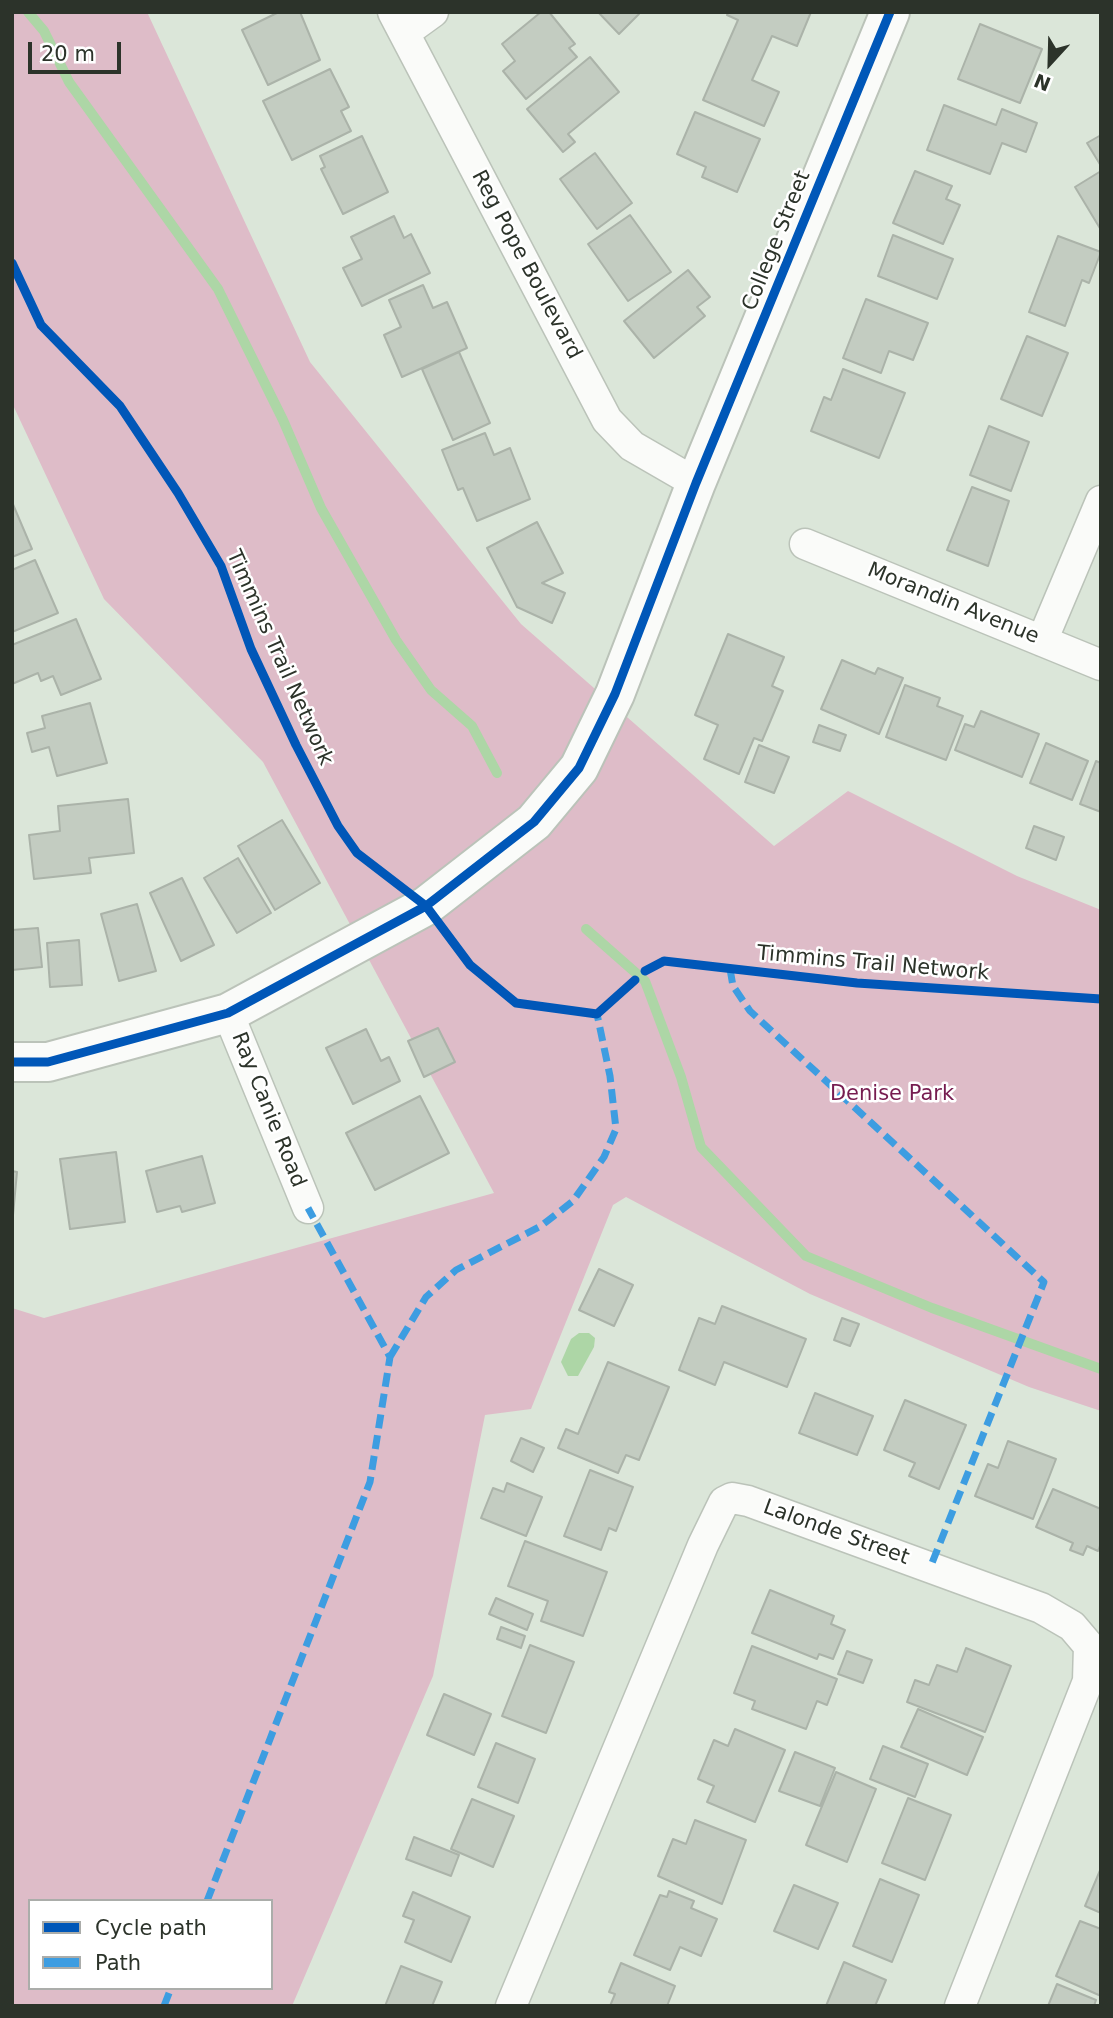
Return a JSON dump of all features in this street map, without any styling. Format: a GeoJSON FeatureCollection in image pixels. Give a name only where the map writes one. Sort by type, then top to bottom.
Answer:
{"type":"FeatureCollection","features":[{"type":"Feature","properties":{"kind":"street"},"geometry":{"type":"LineString","coordinates":[[399,22],[433,12]]}},
{"type":"Feature","properties":{"kind":"street","name":"College Street"},"geometry":{"type":"LineString","coordinates":[[12,1062],[48,1062],[228,1013],[426,906],[534,822],[579,768],[615,694],[696,483],[890,12]]}},
{"type":"Feature","properties":{"kind":"street","name":"Reg Pope Boulevard"},"geometry":{"type":"LineString","coordinates":[[399,22],[607,420],[632,446],[696,483]]}},
{"type":"Feature","properties":{"kind":"street"},"geometry":{"type":"LineString","coordinates":[[1042,640],[1101,501]]}},
{"type":"Feature","properties":{"kind":"street","name":"Morandin Avenue"},"geometry":{"type":"LineString","coordinates":[[805,544],[1101,665]]}},
{"type":"Feature","properties":{"kind":"street","name":"Ray Canie Road"},"geometry":{"type":"LineString","coordinates":[[228,1013],[307,1208]]}},
{"type":"Feature","properties":{"kind":"street","name":"Lalonde Street"},"geometry":{"type":"LineString","coordinates":[[511,2006],[703,1545],[724,1502],[732,1498],[748,1501],[1041,1608],[1072,1626],[1089,1646],[1088,1681],[960,2006]]}},
{"type":"Feature","properties":{"kind":"green space","name":"Denise Park"},"geometry":{"type":"Polygon","coordinates":[[[12,12],[147,12],[310,362],[521,624],[774,846],[848,791],[1017,876],[1101,910],[1101,1411],[1029,1387],[810,1294],[626,1197],[613,1205],[531,1409],[485,1415],[433,1676],[292,2006],[12,2006],[12,1308],[44,1318],[494,1193],[263,762],[104,599],[12,403],[12,12]]]}},
{"type":"Feature","properties":{"kind":"shaded area"},"geometry":{"type":"Polygon","coordinates":[[[579,1333],[589,1333],[595,1338],[594,1347],[578,1376],[568,1376],[561,1362],[571,1339],[579,1333]]]}},
{"type":"Feature","properties":{"kind":"building"},"geometry":{"type":"Polygon","coordinates":[[[279,12],[300,12],[320,60],[268,85],[242,30],[279,12]]]}},
{"type":"Feature","properties":{"kind":"building"},"geometry":{"type":"Polygon","coordinates":[[[541,12],[549,12],[575,44],[569,48],[577,57],[526,99],[503,71],[515,61],[502,44],[541,12]]]}},
{"type":"Feature","properties":{"kind":"building"},"geometry":{"type":"Polygon","coordinates":[[[598,12],[637,12],[639,14],[619,34],[598,12]]]}},
{"type":"Feature","properties":{"kind":"building"},"geometry":{"type":"Polygon","coordinates":[[[728,12],[811,12],[797,46],[772,36],[752,80],[779,92],[764,126],[703,100],[738,20],[727,15],[728,12]]]}},
{"type":"Feature","properties":{"kind":"building"},"geometry":{"type":"Polygon","coordinates":[[[980,24],[1042,49],[1020,103],[958,79],[980,24]]]}},
{"type":"Feature","properties":{"kind":"building"},"geometry":{"type":"Polygon","coordinates":[[[590,57],[619,92],[568,134],[575,142],[563,152],[527,109],[590,57]]]}},
{"type":"Feature","properties":{"kind":"building"},"geometry":{"type":"Polygon","coordinates":[[[330,69],[349,107],[341,111],[351,131],[292,160],[263,101],[330,69]]]}},
{"type":"Feature","properties":{"kind":"building"},"geometry":{"type":"Polygon","coordinates":[[[944,105],[996,125],[1002,109],[1037,123],[1026,152],[1002,143],[990,174],[927,150],[944,105]]]}},
{"type":"Feature","properties":{"kind":"building"},"geometry":{"type":"Polygon","coordinates":[[[695,112],[760,139],[737,192],[702,177],[706,167],[677,154],[695,112]]]}},
{"type":"Feature","properties":{"kind":"building"},"geometry":{"type":"Polygon","coordinates":[[[1101,135],[1101,166],[1087,143],[1101,135]]]}},
{"type":"Feature","properties":{"kind":"building"},"geometry":{"type":"Polygon","coordinates":[[[362,136],[388,192],[343,214],[321,169],[325,167],[320,156],[362,136]]]}},
{"type":"Feature","properties":{"kind":"building"},"geometry":{"type":"Polygon","coordinates":[[[595,153],[632,203],[597,229],[560,179],[595,153]]]}},
{"type":"Feature","properties":{"kind":"building"},"geometry":{"type":"Polygon","coordinates":[[[915,171],[952,186],[946,199],[960,205],[943,244],[893,223],[915,171]]]}},
{"type":"Feature","properties":{"kind":"building"},"geometry":{"type":"Polygon","coordinates":[[[1101,171],[1101,230],[1075,187],[1101,171]]]}},
{"type":"Feature","properties":{"kind":"building"},"geometry":{"type":"Polygon","coordinates":[[[630,215],[671,272],[628,301],[588,244],[630,215]]]}},
{"type":"Feature","properties":{"kind":"building"},"geometry":{"type":"Polygon","coordinates":[[[394,216],[404,238],[411,234],[430,273],[362,306],[343,268],[362,259],[351,237],[394,216]]]}},
{"type":"Feature","properties":{"kind":"building"},"geometry":{"type":"Polygon","coordinates":[[[893,235],[953,259],[937,299],[878,276],[893,235]]]}},
{"type":"Feature","properties":{"kind":"building"},"geometry":{"type":"Polygon","coordinates":[[[1058,236],[1101,252],[1089,283],[1082,280],[1065,326],[1029,312],[1058,236]]]}},
{"type":"Feature","properties":{"kind":"building"},"geometry":{"type":"Polygon","coordinates":[[[688,270],[710,297],[697,307],[705,316],[654,358],[624,321],[688,270]]]}},
{"type":"Feature","properties":{"kind":"building"},"geometry":{"type":"Polygon","coordinates":[[[423,285],[433,308],[447,302],[467,348],[402,377],[384,335],[401,327],[389,300],[423,285]]]}},
{"type":"Feature","properties":{"kind":"building"},"geometry":{"type":"Polygon","coordinates":[[[866,299],[928,323],[913,360],[889,351],[881,373],[843,358],[866,299]]]}},
{"type":"Feature","properties":{"kind":"building"},"geometry":{"type":"Polygon","coordinates":[[[1027,336],[1068,353],[1042,416],[1001,399],[1027,336]]]}},
{"type":"Feature","properties":{"kind":"building"},"geometry":{"type":"Polygon","coordinates":[[[459,352],[490,423],[453,440],[422,369],[459,352]]]}},
{"type":"Feature","properties":{"kind":"building"},"geometry":{"type":"Polygon","coordinates":[[[843,369],[905,393],[879,458],[811,431],[824,397],[831,400],[843,369]]]}},
{"type":"Feature","properties":{"kind":"building"},"geometry":{"type":"Polygon","coordinates":[[[989,426],[1029,442],[1011,491],[970,475],[989,426]]]}},
{"type":"Feature","properties":{"kind":"building"},"geometry":{"type":"Polygon","coordinates":[[[485,433],[494,455],[510,448],[530,499],[477,521],[463,488],[458,490],[442,450],[485,433]]]}},
{"type":"Feature","properties":{"kind":"building"},"geometry":{"type":"Polygon","coordinates":[[[972,487],[1009,501],[988,566],[947,550],[972,487]]]}},
{"type":"Feature","properties":{"kind":"building"},"geometry":{"type":"Polygon","coordinates":[[[12,502],[32,549],[12,557],[12,502]]]}},
{"type":"Feature","properties":{"kind":"building"},"geometry":{"type":"Polygon","coordinates":[[[537,522],[563,573],[542,583],[565,593],[552,623],[517,607],[487,548],[537,522]]]}},
{"type":"Feature","properties":{"kind":"building"},"geometry":{"type":"Polygon","coordinates":[[[35,560],[58,613],[12,632],[12,570],[35,560]]]}},
{"type":"Feature","properties":{"kind":"building"},"geometry":{"type":"Polygon","coordinates":[[[76,619],[101,679],[61,695],[53,676],[41,681],[38,673],[12,684],[12,645],[76,619]]]}},
{"type":"Feature","properties":{"kind":"building"},"geometry":{"type":"Polygon","coordinates":[[[728,634],[784,657],[772,686],[783,691],[762,741],[754,738],[739,774],[704,759],[718,725],[695,715],[728,634]]]}},
{"type":"Feature","properties":{"kind":"building"},"geometry":{"type":"Polygon","coordinates":[[[842,660],[875,674],[878,668],[903,678],[879,734],[821,709],[842,660]]]}},
{"type":"Feature","properties":{"kind":"building"},"geometry":{"type":"Polygon","coordinates":[[[905,685],[940,698],[937,706],[963,716],[946,760],[886,737],[905,685]]]}},
{"type":"Feature","properties":{"kind":"building"},"geometry":{"type":"Polygon","coordinates":[[[90,703],[107,763],[57,776],[49,747],[32,752],[27,733],[45,728],[42,716],[90,703]]]}},
{"type":"Feature","properties":{"kind":"building"},"geometry":{"type":"Polygon","coordinates":[[[981,711],[1039,734],[1022,777],[955,750],[965,724],[974,727],[981,711]]]}},
{"type":"Feature","properties":{"kind":"building"},"geometry":{"type":"Polygon","coordinates":[[[819,725],[846,735],[840,751],[813,742],[819,725]]]}},
{"type":"Feature","properties":{"kind":"building"},"geometry":{"type":"Polygon","coordinates":[[[1046,743],[1088,761],[1072,800],[1030,783],[1046,743]]]}},
{"type":"Feature","properties":{"kind":"building"},"geometry":{"type":"Polygon","coordinates":[[[759,745],[789,757],[774,793],[745,782],[759,745]]]}},
{"type":"Feature","properties":{"kind":"building"},"geometry":{"type":"Polygon","coordinates":[[[1096,761],[1101,763],[1101,812],[1080,804],[1096,761]]]}},
{"type":"Feature","properties":{"kind":"building"},"geometry":{"type":"Polygon","coordinates":[[[128,799],[134,853],[89,858],[91,873],[34,879],[29,835],[60,831],[58,806],[128,799]]]}},
{"type":"Feature","properties":{"kind":"building"},"geometry":{"type":"Polygon","coordinates":[[[282,820],[320,883],[275,910],[238,846],[282,820]]]}},
{"type":"Feature","properties":{"kind":"building"},"geometry":{"type":"Polygon","coordinates":[[[1034,826],[1064,837],[1056,860],[1026,848],[1034,826]]]}},
{"type":"Feature","properties":{"kind":"building"},"geometry":{"type":"Polygon","coordinates":[[[238,858],[271,913],[237,933],[204,878],[238,858]]]}},
{"type":"Feature","properties":{"kind":"building"},"geometry":{"type":"Polygon","coordinates":[[[182,878],[214,945],[181,961],[150,893],[182,878]]]}},
{"type":"Feature","properties":{"kind":"building"},"geometry":{"type":"Polygon","coordinates":[[[137,904],[156,971],[119,981],[101,914],[137,904]]]}},
{"type":"Feature","properties":{"kind":"building"},"geometry":{"type":"Polygon","coordinates":[[[38,928],[42,967],[12,970],[12,930],[38,928]]]}},
{"type":"Feature","properties":{"kind":"building"},"geometry":{"type":"Polygon","coordinates":[[[79,940],[82,985],[50,987],[47,943],[79,940]]]}},
{"type":"Feature","properties":{"kind":"building"},"geometry":{"type":"Polygon","coordinates":[[[438,1028],[455,1062],[424,1077],[408,1041],[438,1028]]]}},
{"type":"Feature","properties":{"kind":"building"},"geometry":{"type":"Polygon","coordinates":[[[366,1029],[381,1061],[389,1057],[400,1081],[353,1104],[326,1048],[366,1029]]]}},
{"type":"Feature","properties":{"kind":"building"},"geometry":{"type":"Polygon","coordinates":[[[420,1096],[449,1153],[375,1190],[346,1133],[420,1096]]]}},
{"type":"Feature","properties":{"kind":"building"},"geometry":{"type":"Polygon","coordinates":[[[116,1152],[125,1222],[70,1229],[60,1159],[116,1152]]]}},
{"type":"Feature","properties":{"kind":"building"},"geometry":{"type":"Polygon","coordinates":[[[202,1156],[215,1203],[182,1212],[180,1206],[157,1212],[146,1171],[202,1156]]]}},
{"type":"Feature","properties":{"kind":"building"},"geometry":{"type":"Polygon","coordinates":[[[12,1171],[17,1172],[12,1226],[12,1171]]]}},
{"type":"Feature","properties":{"kind":"building"},"geometry":{"type":"Polygon","coordinates":[[[599,1269],[633,1285],[614,1326],[579,1310],[599,1269]]]}},
{"type":"Feature","properties":{"kind":"building"},"geometry":{"type":"Polygon","coordinates":[[[722,1306],[806,1339],[787,1387],[724,1362],[715,1385],[679,1370],[699,1318],[715,1324],[722,1306]]]}},
{"type":"Feature","properties":{"kind":"building"},"geometry":{"type":"Polygon","coordinates":[[[842,1318],[859,1324],[850,1346],[834,1340],[842,1318]]]}},
{"type":"Feature","properties":{"kind":"building"},"geometry":{"type":"Polygon","coordinates":[[[608,1362],[669,1387],[639,1460],[626,1455],[618,1473],[558,1448],[566,1429],[578,1434],[608,1362]]]}},
{"type":"Feature","properties":{"kind":"building"},"geometry":{"type":"Polygon","coordinates":[[[815,1393],[873,1416],[857,1455],[799,1433],[815,1393]]]}},
{"type":"Feature","properties":{"kind":"building"},"geometry":{"type":"Polygon","coordinates":[[[905,1400],[966,1425],[939,1489],[909,1476],[915,1463],[884,1450],[905,1400]]]}},
{"type":"Feature","properties":{"kind":"building"},"geometry":{"type":"Polygon","coordinates":[[[521,1438],[544,1448],[533,1472],[511,1461],[521,1438]]]}},
{"type":"Feature","properties":{"kind":"building"},"geometry":{"type":"Polygon","coordinates":[[[1008,1441],[1056,1459],[1033,1519],[975,1496],[988,1464],[998,1468],[1008,1441]]]}},
{"type":"Feature","properties":{"kind":"building"},"geometry":{"type":"Polygon","coordinates":[[[590,1470],[633,1487],[616,1531],[609,1528],[601,1550],[564,1536],[590,1470]]]}},
{"type":"Feature","properties":{"kind":"building"},"geometry":{"type":"Polygon","coordinates":[[[507,1483],[542,1497],[526,1536],[481,1518],[493,1488],[504,1492],[507,1483]]]}},
{"type":"Feature","properties":{"kind":"building"},"geometry":{"type":"Polygon","coordinates":[[[1053,1489],[1101,1509],[1101,1543],[1098,1551],[1087,1546],[1083,1555],[1070,1550],[1073,1543],[1036,1527],[1053,1489]]]}},
{"type":"Feature","properties":{"kind":"building"},"geometry":{"type":"Polygon","coordinates":[[[525,1541],[607,1572],[583,1636],[541,1621],[548,1601],[508,1586],[525,1541]]]}},
{"type":"Feature","properties":{"kind":"building"},"geometry":{"type":"Polygon","coordinates":[[[770,1590],[834,1616],[831,1624],[845,1630],[833,1659],[819,1654],[817,1659],[752,1633],[770,1590]]]}},
{"type":"Feature","properties":{"kind":"building"},"geometry":{"type":"Polygon","coordinates":[[[496,1598],[533,1614],[527,1630],[489,1614],[496,1598]]]}},
{"type":"Feature","properties":{"kind":"building"},"geometry":{"type":"Polygon","coordinates":[[[501,1627],[525,1636],[521,1648],[497,1639],[501,1627]]]}},
{"type":"Feature","properties":{"kind":"building"},"geometry":{"type":"Polygon","coordinates":[[[530,1645],[574,1662],[546,1733],[502,1716],[530,1645]]]}},
{"type":"Feature","properties":{"kind":"building"},"geometry":{"type":"Polygon","coordinates":[[[752,1646],[837,1679],[827,1705],[817,1701],[806,1729],[752,1709],[755,1701],[734,1693],[752,1646]]]}},
{"type":"Feature","properties":{"kind":"building"},"geometry":{"type":"Polygon","coordinates":[[[966,1648],[1011,1666],[985,1732],[907,1702],[915,1680],[929,1685],[937,1665],[957,1672],[966,1648]]]}},
{"type":"Feature","properties":{"kind":"building"},"geometry":{"type":"Polygon","coordinates":[[[847,1651],[872,1660],[863,1683],[838,1674],[847,1651]]]}},
{"type":"Feature","properties":{"kind":"building"},"geometry":{"type":"Polygon","coordinates":[[[444,1694],[491,1714],[474,1755],[427,1735],[444,1694]]]}},
{"type":"Feature","properties":{"kind":"building"},"geometry":{"type":"Polygon","coordinates":[[[918,1709],[983,1737],[967,1775],[901,1747],[918,1709]]]}},
{"type":"Feature","properties":{"kind":"building"},"geometry":{"type":"Polygon","coordinates":[[[735,1729],[785,1750],[755,1822],[707,1802],[714,1786],[698,1779],[714,1740],[728,1746],[735,1729]]]}},
{"type":"Feature","properties":{"kind":"building"},"geometry":{"type":"Polygon","coordinates":[[[496,1743],[535,1759],[518,1803],[478,1787],[496,1743]]]}},
{"type":"Feature","properties":{"kind":"building"},"geometry":{"type":"Polygon","coordinates":[[[883,1746],[928,1764],[915,1797],[870,1779],[883,1746]]]}},
{"type":"Feature","properties":{"kind":"building"},"geometry":{"type":"Polygon","coordinates":[[[795,1752],[835,1768],[820,1806],[779,1791],[795,1752]]]}},
{"type":"Feature","properties":{"kind":"building"},"geometry":{"type":"Polygon","coordinates":[[[836,1772],[876,1789],[847,1862],[806,1845],[836,1772]]]}},
{"type":"Feature","properties":{"kind":"building"},"geometry":{"type":"Polygon","coordinates":[[[908,1798],[951,1815],[925,1880],[882,1863],[908,1798]]]}},
{"type":"Feature","properties":{"kind":"building"},"geometry":{"type":"Polygon","coordinates":[[[472,1799],[514,1816],[493,1867],[451,1849],[472,1799]]]}},
{"type":"Feature","properties":{"kind":"building"},"geometry":{"type":"Polygon","coordinates":[[[695,1820],[746,1840],[722,1904],[658,1876],[673,1839],[686,1844],[695,1820]]]}},
{"type":"Feature","properties":{"kind":"building"},"geometry":{"type":"Polygon","coordinates":[[[414,1837],[459,1855],[451,1876],[406,1859],[414,1837]]]}},
{"type":"Feature","properties":{"kind":"building"},"geometry":{"type":"Polygon","coordinates":[[[1101,1868],[1101,1913],[1085,1906],[1101,1868]]]}},
{"type":"Feature","properties":{"kind":"building"},"geometry":{"type":"Polygon","coordinates":[[[880,1879],[919,1895],[892,1962],[853,1946],[880,1879]]]}},
{"type":"Feature","properties":{"kind":"building"},"geometry":{"type":"Polygon","coordinates":[[[794,1885],[838,1903],[818,1949],[774,1931],[794,1885]]]}},
{"type":"Feature","properties":{"kind":"building"},"geometry":{"type":"Polygon","coordinates":[[[669,1891],[694,1901],[691,1908],[717,1919],[701,1956],[680,1947],[670,1970],[634,1955],[660,1895],[667,1897],[669,1891]]]}},
{"type":"Feature","properties":{"kind":"building"},"geometry":{"type":"Polygon","coordinates":[[[413,1892],[470,1917],[451,1962],[405,1942],[414,1920],[403,1916],[413,1892]]]}},
{"type":"Feature","properties":{"kind":"building"},"geometry":{"type":"Polygon","coordinates":[[[1080,1921],[1101,1929],[1101,1996],[1056,1976],[1080,1921]]]}},
{"type":"Feature","properties":{"kind":"building"},"geometry":{"type":"Polygon","coordinates":[[[844,1962],[886,1980],[875,2006],[826,2006],[844,1962]]]}},
{"type":"Feature","properties":{"kind":"building"},"geometry":{"type":"Polygon","coordinates":[[[621,1963],[675,1986],[667,2006],[610,2006],[615,1994],[609,1992],[621,1963]]]}},
{"type":"Feature","properties":{"kind":"building"},"geometry":{"type":"Polygon","coordinates":[[[401,1966],[442,1982],[432,2006],[385,2006],[401,1966]]]}},
{"type":"Feature","properties":{"kind":"building"},"geometry":{"type":"Polygon","coordinates":[[[1057,1984],[1096,2000],[1094,2006],[1048,2006],[1057,1984]]]}},
{"type":"Feature","properties":{"kind":"waterway"},"geometry":{"type":"LineString","coordinates":[[28,12],[44,31],[69,82],[218,289],[283,420],[321,508],[396,640],[431,690],[472,726],[497,773]]}},
{"type":"Feature","properties":{"kind":"waterway"},"geometry":{"type":"LineString","coordinates":[[586,929],[645,981],[681,1077],[701,1147],[806,1256],[932,1308],[1101,1369]]}},
{"type":"Feature","properties":{"kind":"marked path"},"geometry":{"type":"LineString","coordinates":[[730,969],[733,986],[750,1011],[1044,1282],[930,1568]]}},
{"type":"Feature","properties":{"kind":"marked path"},"geometry":{"type":"LineString","coordinates":[[390,1357],[426,1297],[456,1270],[541,1226],[573,1201],[604,1157],[616,1129],[610,1076],[597,1014]]}},
{"type":"Feature","properties":{"kind":"marked path"},"geometry":{"type":"LineString","coordinates":[[208,1899],[370,1482],[390,1357],[308,1208]]}},
{"type":"Feature","properties":{"kind":"marked path"},"geometry":{"type":"LineString","coordinates":[[164,2006],[170,1990]]}},
{"type":"Feature","properties":{"kind":"cycle path"},"geometry":{"type":"LineString","coordinates":[[12,1062],[48,1062],[228,1013],[426,906],[534,822],[579,768],[615,694],[696,483],[890,12]]}},
{"type":"Feature","properties":{"kind":"cycle path","name":"Timmins Trail Network"},"geometry":{"type":"LineString","coordinates":[[12,263],[41,325],[120,406],[178,493],[221,566],[251,649],[296,745],[338,826],[357,853],[426,906],[470,965],[516,1003],[597,1014],[635,980]]}},
{"type":"Feature","properties":{"kind":"cycle path","name":"Timmins Trail Network"},"geometry":{"type":"LineString","coordinates":[[645,971],[664,961],[857,983],[1101,999]]}}]}
